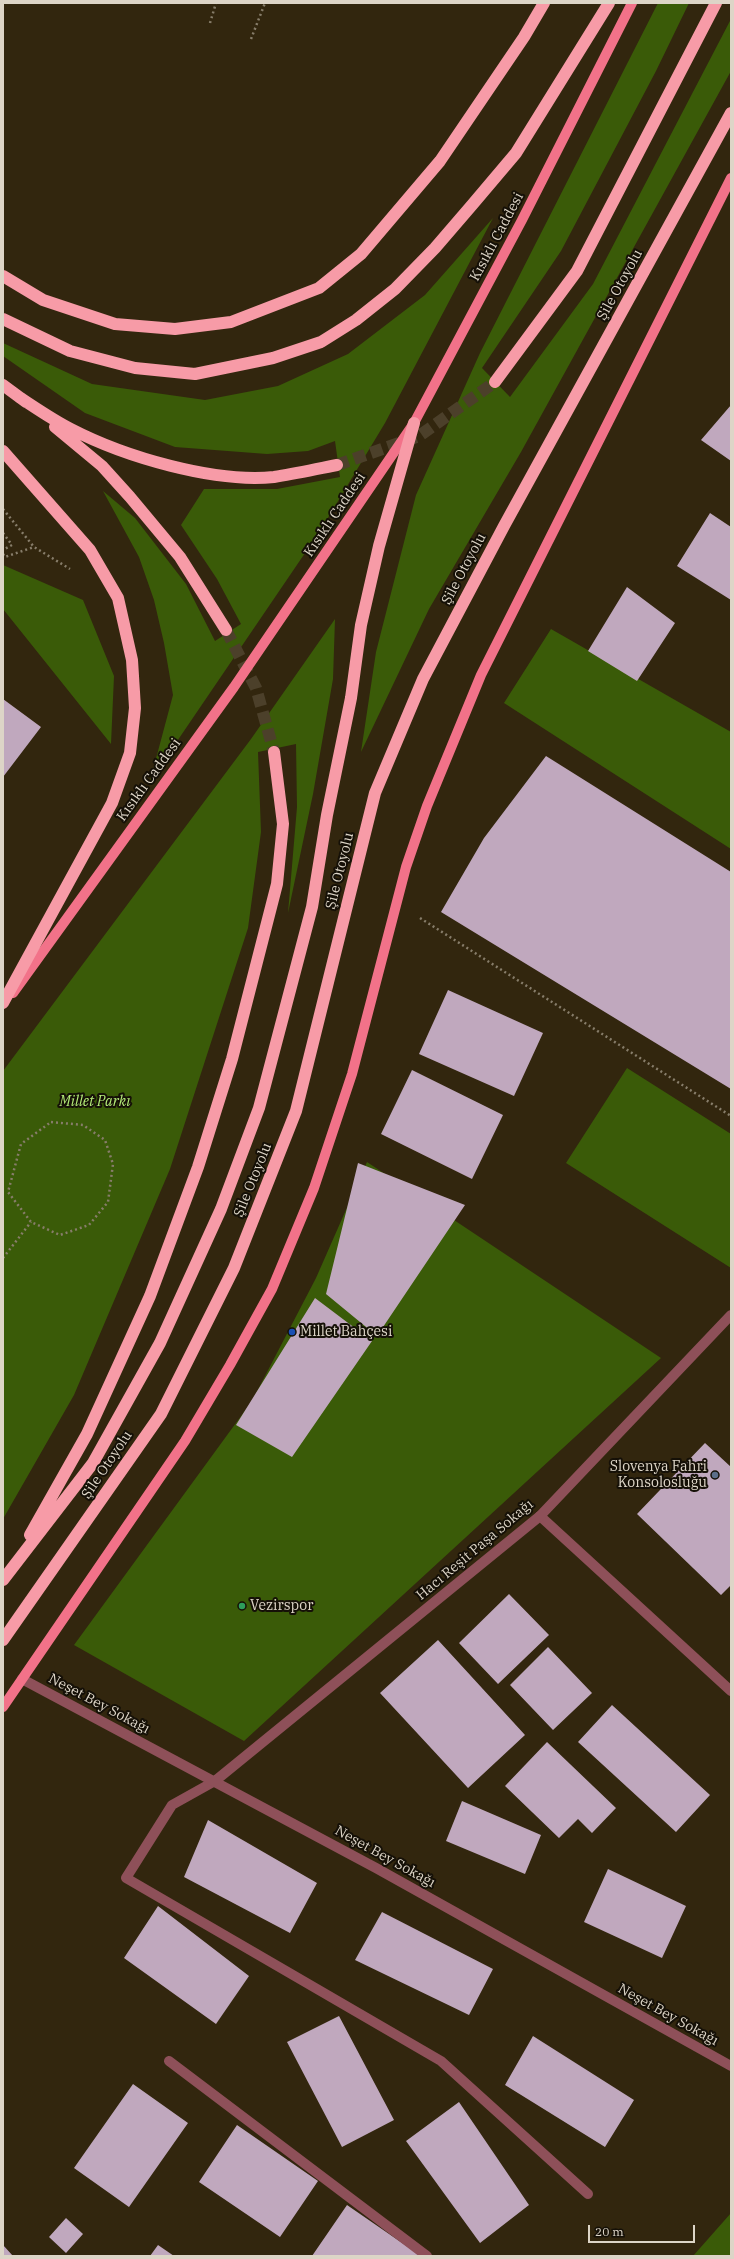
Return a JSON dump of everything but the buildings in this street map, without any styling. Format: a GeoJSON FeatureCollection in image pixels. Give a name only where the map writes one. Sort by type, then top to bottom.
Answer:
{"type":"FeatureCollection","features":[{"type":"Feature","properties":{"kind":"highway"},"geometry":{"type":"LineString","coordinates":[[3,276],[43,300],[115,324],[175,329],[232,322],[272,308],[319,288],[361,254],[440,160],[524,38],[544,3]]}},
{"type":"Feature","properties":{"kind":"highway"},"geometry":{"type":"LineString","coordinates":[[3,319],[70,351],[135,368],[195,374],[273,358],[321,342],[356,320],[395,288],[435,248],[472,205],[516,153],[609,3]]}},
{"type":"Feature","properties":{"kind":"highway"},"geometry":{"type":"LineString","coordinates":[[496,382],[577,272],[716,3]]}},
{"type":"Feature","properties":{"kind":"highway","name":"Şile Otoyolu"},"geometry":{"type":"LineString","coordinates":[[3,1640],[161,1414],[234,1268],[296,1112],[375,793],[423,679],[508,519],[731,113]]}},
{"type":"Feature","properties":{"kind":"highway"},"geometry":{"type":"LineString","coordinates":[[3,385],[102,466],[180,557],[226,630]]}},
{"type":"Feature","properties":{"kind":"highway"},"geometry":{"type":"LineString","coordinates":[[19,397],[70,429],[104,444],[180,469],[224,476],[273,477],[337,465]]}},
{"type":"Feature","properties":{"kind":"highway","name":"Şile Otoyolu"},"geometry":{"type":"LineString","coordinates":[[6,1577],[93,1463],[160,1343],[221,1209],[259,1108],[312,907],[327,815],[351,698],[363,618],[379,546],[414,423]]}},
{"type":"Feature","properties":{"kind":"highway"},"geometry":{"type":"LineString","coordinates":[[3,451],[90,550],[118,598],[132,660],[135,708],[130,753],[112,803],[3,1003]]}},
{"type":"Feature","properties":{"kind":"highway"},"geometry":{"type":"LineString","coordinates":[[6,1577],[87,1434],[150,1296],[198,1167],[232,1059],[277,884],[283,824],[274,752]]}},
{"type":"Feature","properties":{"kind":"main road","name":"Kısıklı Caddesi"},"geometry":{"type":"LineString","coordinates":[[3,1008],[234,687],[414,423],[522,220],[632,3]]}},
{"type":"Feature","properties":{"kind":"main road"},"geometry":{"type":"LineString","coordinates":[[3,1707],[185,1441],[230,1365],[272,1289],[314,1188],[352,1074],[406,867],[433,792],[481,675],[731,178]]}},
{"type":"Feature","properties":{"kind":"street"},"geometry":{"type":"LineString","coordinates":[[723,193],[731,184]]}},
{"type":"Feature","properties":{"kind":"street","name":"Hacı Reşit Paşa Sokağı"},"geometry":{"type":"LineString","coordinates":[[588,2194],[441,2061],[126,1878],[172,1805],[215,1781],[540,1516],[731,1316]]}},
{"type":"Feature","properties":{"kind":"street"},"geometry":{"type":"LineString","coordinates":[[540,1516],[731,1691]]}},
{"type":"Feature","properties":{"kind":"street","name":"Neşet Bey Sokağı"},"geometry":{"type":"LineString","coordinates":[[22,1679],[383,1872],[731,2066]]}},
{"type":"Feature","properties":{"kind":"street"},"geometry":{"type":"LineString","coordinates":[[169,2061],[427,2256]]}},
{"type":"Feature","properties":{"kind":"path"},"geometry":{"type":"LineString","coordinates":[[210,23],[216,3]]}},
{"type":"Feature","properties":{"kind":"path"},"geometry":{"type":"LineString","coordinates":[[251,39],[265,3]]}},
{"type":"Feature","properties":{"kind":"path"},"geometry":{"type":"LineString","coordinates":[[3,509],[34,547],[5,557],[3,554]]}},
{"type":"Feature","properties":{"kind":"path"},"geometry":{"type":"LineString","coordinates":[[3,533],[12,545],[3,550]]}},
{"type":"Feature","properties":{"kind":"path"},"geometry":{"type":"LineString","coordinates":[[420,918],[731,1116]]}},
{"type":"Feature","properties":{"kind":"path"},"geometry":{"type":"LineString","coordinates":[[51,1122],[83,1125],[105,1140],[113,1164],[108,1202],[89,1225],[60,1236],[32,1222],[8,1192],[21,1144],[51,1122]]}},
{"type":"Feature","properties":{"kind":"path"},"geometry":{"type":"LineString","coordinates":[[3,1258],[32,1222]]}},
{"type":"Feature","properties":{"kind":"green space"},"geometry":{"type":"Polygon","coordinates":[[[658,3],[689,3],[656,71],[561,251],[482,368],[510,397],[593,284],[731,19],[731,71],[521,452],[429,609],[361,752],[376,652],[416,495],[480,353],[658,3]]]}},
{"type":"Feature","properties":{"kind":"green space"},"geometry":{"type":"Polygon","coordinates":[[[493,218],[385,423],[320,531],[150,781],[173,695],[164,643],[154,600],[139,557],[103,491],[135,518],[186,584],[215,641],[241,624],[217,579],[181,525],[204,489],[277,489],[340,477],[335,441],[308,451],[267,454],[175,447],[85,413],[3,356],[3,343],[92,384],[205,400],[278,386],[348,354],[425,295],[493,218]]]}},
{"type":"Feature","properties":{"kind":"green space"},"geometry":{"type":"Polygon","coordinates":[[[3,565],[83,600],[114,676],[111,744],[3,609],[3,565]]]}},
{"type":"Feature","properties":{"kind":"green space","name":"Millet Parkı"},"geometry":{"type":"Polygon","coordinates":[[[335,619],[333,679],[313,794],[288,913],[297,807],[296,744],[258,752],[261,832],[248,928],[170,1169],[74,1395],[3,1519],[3,1071],[251,739],[335,619]]]}},
{"type":"Feature","properties":{"kind":"green space"},"geometry":{"type":"Polygon","coordinates":[[[551,629],[731,732],[731,849],[504,703],[551,629]]]}},
{"type":"Feature","properties":{"kind":"green space"},"geometry":{"type":"Polygon","coordinates":[[[627,1068],[731,1134],[731,1268],[566,1163],[627,1068]]]}},
{"type":"Feature","properties":{"kind":"green space"},"geometry":{"type":"Polygon","coordinates":[[[367,1162],[661,1358],[244,1741],[74,1645],[252,1401],[316,1278],[367,1162]]]}},
{"type":"Feature","properties":{"kind":"green space"},"geometry":{"type":"Polygon","coordinates":[[[731,2213],[731,2256],[693,2256],[731,2213]]]}},
{"type":"Feature","properties":{"kind":"tunnel"},"geometry":{"type":"LineString","coordinates":[[337,465],[419,436],[495,382]]}},
{"type":"Feature","properties":{"kind":"tunnel"},"geometry":{"type":"LineString","coordinates":[[226,630],[256,688],[274,752]]}},
{"type":"Feature","properties":{"kind":"place","name":"Millet Bahçesi"},"geometry":{"type":"Point","coordinates":[292,1332]}},
{"type":"Feature","properties":{"kind":"place","name":"Slovenya Fahri Konsolosluğu"},"geometry":{"type":"Point","coordinates":[715,1475]}},
{"type":"Feature","properties":{"kind":"place","name":"Vezirspor"},"geometry":{"type":"Point","coordinates":[242,1606]}}]}
